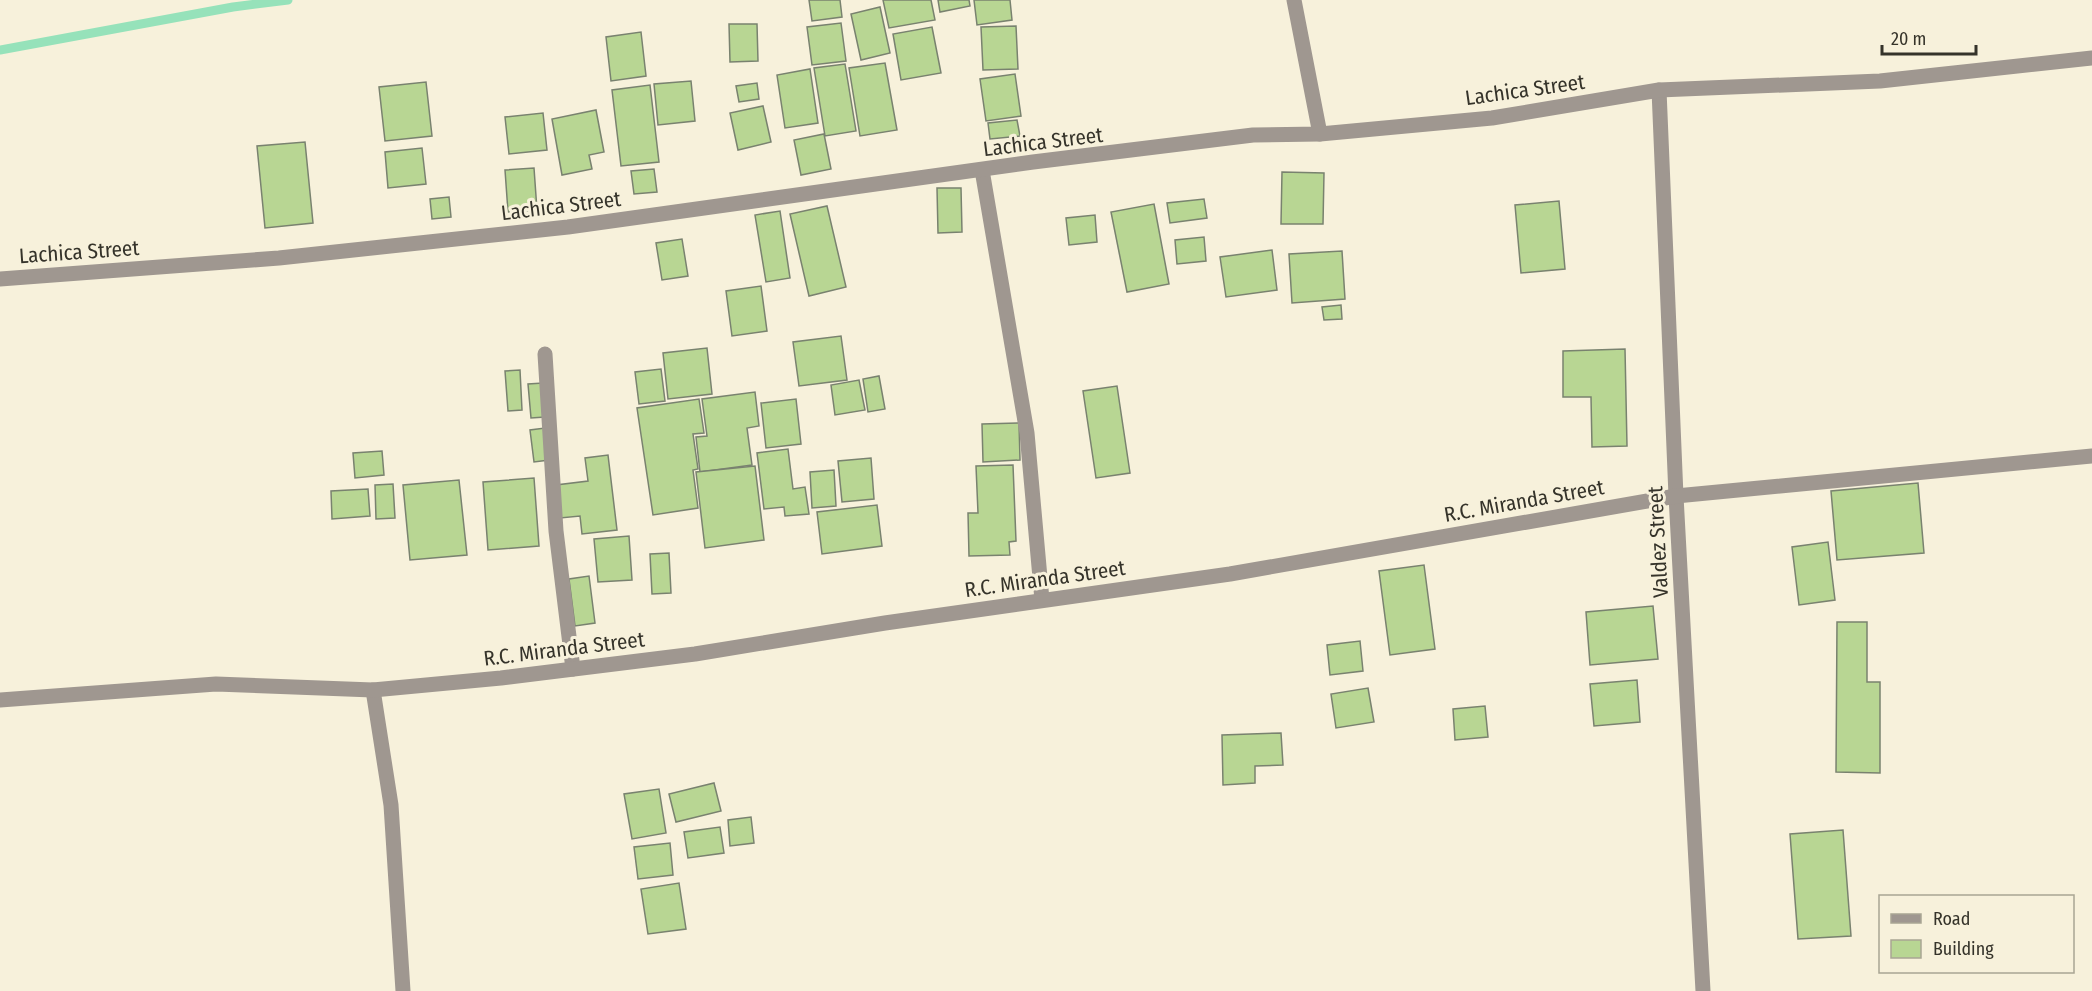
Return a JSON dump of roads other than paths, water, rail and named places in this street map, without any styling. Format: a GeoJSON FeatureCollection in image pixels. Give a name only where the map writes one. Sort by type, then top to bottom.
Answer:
{"type":"FeatureCollection","features":[{"type":"Feature","properties":{"kind":"street"},"geometry":{"type":"LineString","coordinates":[[1294,0],[1320,134]]}},
{"type":"Feature","properties":{"kind":"street","name":"Lachica Street"},"geometry":{"type":"LineString","coordinates":[[0,279],[279,258],[568,227],[1253,135],[1320,134],[1492,118],[1659,90],[1880,81],[2092,58]]}},
{"type":"Feature","properties":{"kind":"street","name":"Valdez Street"},"geometry":{"type":"LineString","coordinates":[[1659,90],[1676,496],[1703,991]]}},
{"type":"Feature","properties":{"kind":"street"},"geometry":{"type":"LineString","coordinates":[[982,170],[1027,432],[1042,600]]}},
{"type":"Feature","properties":{"kind":"street"},"geometry":{"type":"LineString","coordinates":[[545,354],[556,531],[573,669]]}},
{"type":"Feature","properties":{"kind":"street","name":"R.C. Miranda Street"},"geometry":{"type":"LineString","coordinates":[[0,700],[216,684],[373,690],[573,669],[695,654],[1230,573],[1676,496],[2092,456]]}},
{"type":"Feature","properties":{"kind":"street"},"geometry":{"type":"LineString","coordinates":[[373,690],[391,805],[403,991]]}},
{"type":"Feature","properties":{"kind":"waterway"},"geometry":{"type":"LineString","coordinates":[[0,50],[233,7],[288,0]]}}]}
